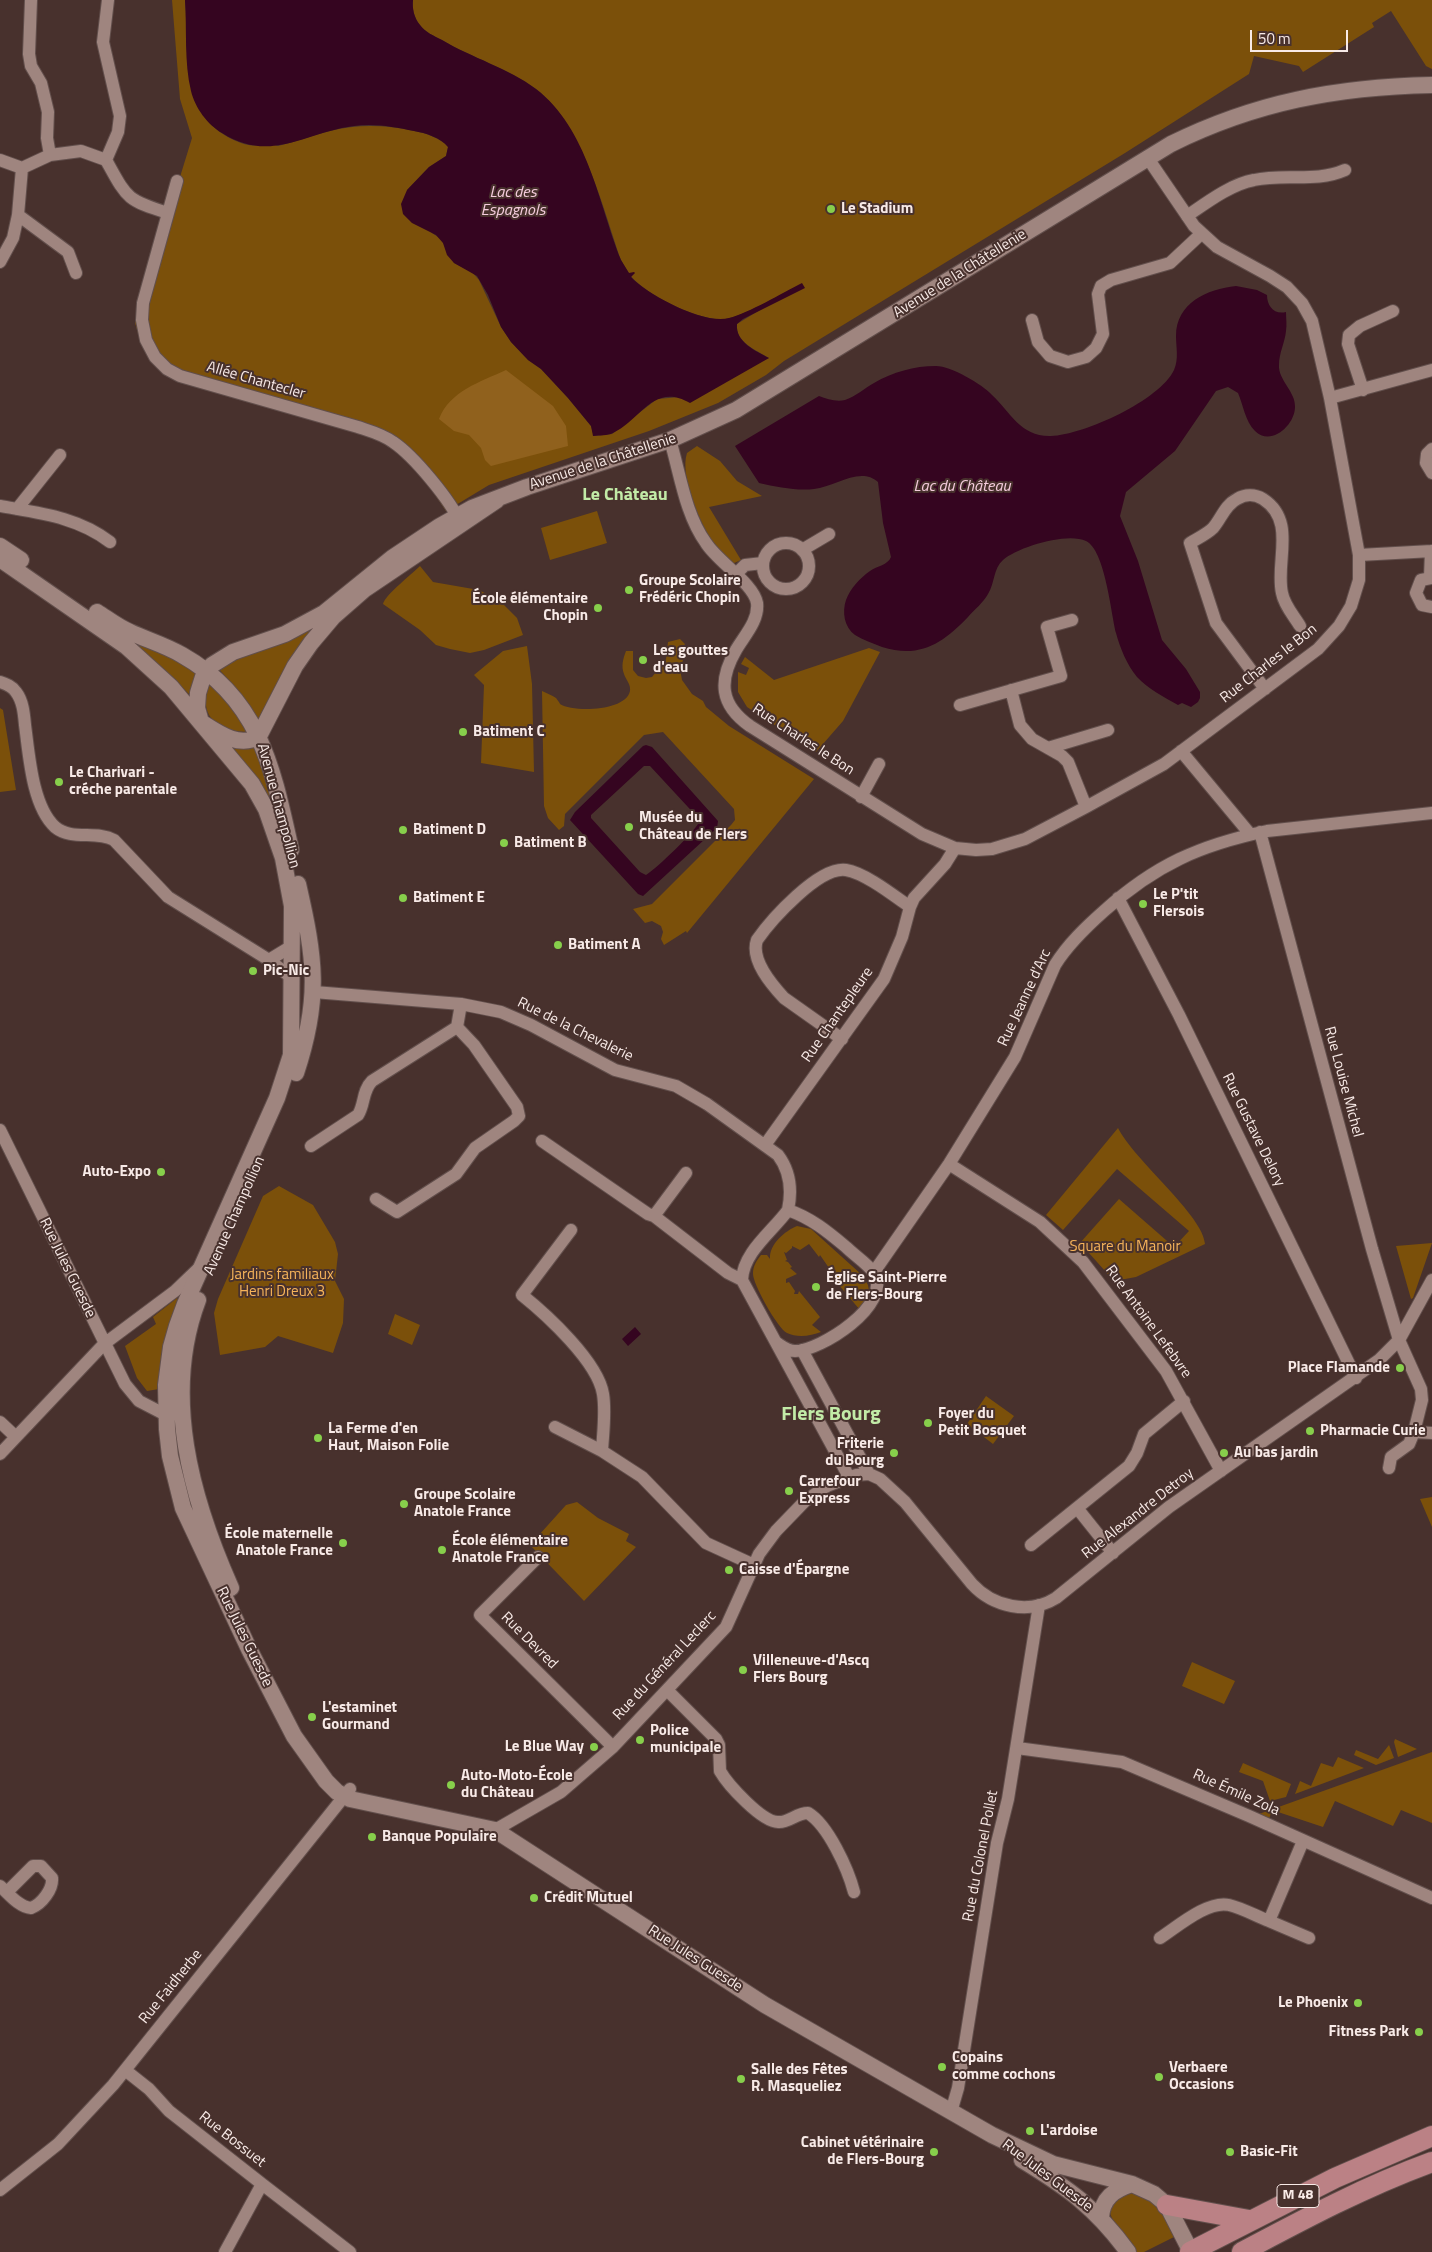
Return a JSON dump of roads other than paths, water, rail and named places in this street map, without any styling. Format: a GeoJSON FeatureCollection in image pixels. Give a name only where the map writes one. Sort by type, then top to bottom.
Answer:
{"type":"FeatureCollection","features":[{"type":"Feature","properties":{"kind":"main road","name":"M 48"},"geometry":{"type":"LineString","coordinates":[[1187,2252],[1335,2178],[1432,2136]]}},
{"type":"Feature","properties":{"kind":"main road","name":"M 48"},"geometry":{"type":"LineString","coordinates":[[1218,2252],[1279,2218],[1371,2172],[1407,2146]]}},
{"type":"Feature","properties":{"kind":"main road","name":"M 48"},"geometry":{"type":"LineString","coordinates":[[1242,2252],[1310,2216],[1380,2183],[1432,2162]]}},
{"type":"Feature","properties":{"kind":"main road"},"geometry":{"type":"LineString","coordinates":[[1167,2205],[1249,2220]]}},
{"type":"Feature","properties":{"kind":"street"},"geometry":{"type":"LineString","coordinates":[[31,0],[29,54],[32,66],[41,83],[48,112],[47,138],[50,155]]}},
{"type":"Feature","properties":{"kind":"street"},"geometry":{"type":"LineString","coordinates":[[106,160],[118,132],[120,116],[103,42],[108,0]]}},
{"type":"Feature","properties":{"kind":"street","name":"Avenue de la Châtellenie"},"geometry":{"type":"LineString","coordinates":[[207,671],[234,652],[284,634],[324,613],[396,555],[496,500],[547,479],[670,440],[718,419],[763,395],[1147,157],[1217,123],[1279,103],[1356,89],[1432,85]]}},
{"type":"Feature","properties":{"kind":"street"},"geometry":{"type":"LineString","coordinates":[[0,160],[22,168],[50,155],[81,151],[106,160],[122,188],[132,200],[168,213]]}},
{"type":"Feature","properties":{"kind":"street","name":"Rue Charles le Bon"},"geometry":{"type":"LineString","coordinates":[[670,440],[699,532],[712,552],[755,596],[757,611],[725,675],[725,691],[730,707],[750,726],[922,834],[955,848],[976,850],[1005,846],[1026,839],[1154,770],[1318,649],[1339,626],[1351,606],[1357,590],[1360,570],[1359,555],[1316,331],[1302,303],[1279,281],[1217,247],[1201,234],[1147,157]]}},
{"type":"Feature","properties":{"kind":"street"},"geometry":{"type":"LineString","coordinates":[[0,262],[13,238],[18,215],[22,168]]}},
{"type":"Feature","properties":{"kind":"street"},"geometry":{"type":"LineString","coordinates":[[1187,216],[1248,181],[1268,178],[1323,177],[1345,170]]}},
{"type":"Feature","properties":{"kind":"street","name":"Allée Chantecler"},"geometry":{"type":"LineString","coordinates":[[176,181],[142,310],[146,340],[161,364],[180,376],[358,427],[384,437],[407,454],[444,496],[460,520]]}},
{"type":"Feature","properties":{"kind":"street"},"geometry":{"type":"LineString","coordinates":[[18,215],[68,252],[76,273]]}},
{"type":"Feature","properties":{"kind":"street"},"geometry":{"type":"LineString","coordinates":[[1032,320],[1038,342],[1050,356],[1068,362],[1086,357],[1096,348],[1103,334],[1098,294],[1101,286],[1111,280],[1170,263],[1201,234]]}},
{"type":"Feature","properties":{"kind":"street"},"geometry":{"type":"LineString","coordinates":[[1363,390],[1348,344],[1349,335],[1360,326],[1393,311]]}},
{"type":"Feature","properties":{"kind":"street"},"geometry":{"type":"LineString","coordinates":[[1330,398],[1432,370]]}},
{"type":"Feature","properties":{"kind":"street"},"geometry":{"type":"LineString","coordinates":[[1432,449],[1427,454],[1426,463],[1432,473]]}},
{"type":"Feature","properties":{"kind":"street"},"geometry":{"type":"LineString","coordinates":[[17,509],[60,455]]}},
{"type":"Feature","properties":{"kind":"street"},"geometry":{"type":"LineString","coordinates":[[1264,689],[1216,623],[1190,543],[1209,531],[1229,506],[1240,497],[1246,495],[1259,497],[1269,504],[1277,515],[1283,535],[1281,592],[1300,626]]}},
{"type":"Feature","properties":{"kind":"street"},"geometry":{"type":"LineString","coordinates":[[0,506],[74,521],[93,530],[110,542]]}},
{"type":"Feature","properties":{"kind":"street","name":"Avenue de la Châtellenie"},"geometry":{"type":"LineString","coordinates":[[259,736],[295,666],[333,617],[365,589],[460,520]]}},
{"type":"Feature","properties":{"kind":"street"},"geometry":{"type":"LineString","coordinates":[[802,550],[829,534]]}},
{"type":"Feature","properties":{"kind":"street"},"geometry":{"type":"LineString","coordinates":[[789,543],[802,550],[808,562],[808,569],[802,582],[796,586],[782,589],[770,582],[763,570],[763,563],[769,550],[789,543]]}},
{"type":"Feature","properties":{"kind":"street","name":"Avenue Champollion"},"geometry":{"type":"LineString","coordinates":[[0,546],[120,627],[174,650],[207,671],[234,697],[259,736],[271,766],[307,920],[313,961],[314,992],[310,1026],[294,1082],[195,1310],[190,1326],[174,1415]]}},
{"type":"Feature","properties":{"kind":"street"},"geometry":{"type":"LineString","coordinates":[[1359,555],[1432,551],[1431,578],[1418,584],[1416,593],[1422,605],[1432,607]]}},
{"type":"Feature","properties":{"kind":"street","name":"Avenue Champollion"},"geometry":{"type":"LineString","coordinates":[[0,559],[102,628],[140,657],[171,687],[252,784],[273,827],[289,884],[292,946],[292,1048],[286,1073],[185,1304],[172,1347],[166,1385],[174,1415]]}},
{"type":"Feature","properties":{"kind":"street"},"geometry":{"type":"LineString","coordinates":[[735,575],[745,564],[763,563]]}},
{"type":"Feature","properties":{"kind":"street"},"geometry":{"type":"LineString","coordinates":[[960,705],[1062,676],[1047,628],[1072,620]]}},
{"type":"Feature","properties":{"kind":"street"},"geometry":{"type":"LineString","coordinates":[[207,671],[203,676],[198,694],[197,708],[201,722],[219,733],[234,739],[252,740],[259,736]]}},
{"type":"Feature","properties":{"kind":"street"},"geometry":{"type":"LineString","coordinates":[[0,682],[12,687],[21,700],[33,778],[41,805],[50,822],[66,833],[106,837],[114,840],[168,897],[269,960],[304,988],[314,992]]}},
{"type":"Feature","properties":{"kind":"street"},"geometry":{"type":"LineString","coordinates":[[1011,690],[1020,725],[1032,739],[1068,762],[1086,807]]}},
{"type":"Feature","properties":{"kind":"street"},"geometry":{"type":"LineString","coordinates":[[1048,748],[1108,730]]}},
{"type":"Feature","properties":{"kind":"street","name":"Rue Louise Michel"},"geometry":{"type":"LineString","coordinates":[[1181,751],[1255,833],[1399,1340],[1421,1389],[1422,1400],[1414,1432]]}},
{"type":"Feature","properties":{"kind":"street","name":"Rue Charles le Bon"},"geometry":{"type":"LineString","coordinates":[[861,797],[879,764]]}},
{"type":"Feature","properties":{"kind":"street","name":"Rue Jeanne d'Arc"},"geometry":{"type":"LineString","coordinates":[[874,1272],[949,1164],[1019,1050],[1059,960],[1073,941],[1118,898],[1147,875],[1175,860],[1218,842],[1255,833],[1432,813]]}},
{"type":"Feature","properties":{"kind":"street","name":"Rue Chantepleure"},"geometry":{"type":"LineString","coordinates":[[765,1145],[887,973],[902,937],[910,907],[917,894],[945,864],[955,848]]}},
{"type":"Feature","properties":{"kind":"street"},"geometry":{"type":"LineString","coordinates":[[842,1038],[784,998],[777,990],[758,959],[755,945],[757,940],[790,902],[823,877],[840,870],[854,873],[864,878],[910,907]]}},
{"type":"Feature","properties":{"kind":"street","name":"Rue Gustave Delory"},"geometry":{"type":"LineString","coordinates":[[1118,898],[1183,1023],[1356,1378]]}},
{"type":"Feature","properties":{"kind":"street"},"geometry":{"type":"LineString","coordinates":[[269,960],[292,946]]}},
{"type":"Feature","properties":{"kind":"street","name":"Rue de la Chevalerie"},"geometry":{"type":"LineString","coordinates":[[314,992],[461,1004],[488,1009],[516,1018],[615,1070],[676,1086],[707,1104],[778,1155],[786,1169],[790,1190],[788,1210]]}},
{"type":"Feature","properties":{"kind":"street"},"geometry":{"type":"LineString","coordinates":[[311,1146],[358,1114],[362,1107],[366,1089],[372,1081],[457,1027],[461,1004]]}},
{"type":"Feature","properties":{"kind":"street"},"geometry":{"type":"LineString","coordinates":[[376,1199],[397,1212],[456,1174],[475,1148],[519,1116],[517,1107],[480,1052],[457,1027]]}},
{"type":"Feature","properties":{"kind":"street","name":"Rue Jules Guesde"},"geometry":{"type":"LineString","coordinates":[[0,1130],[104,1344],[131,1393],[150,1408],[174,1415],[183,1438],[194,1481],[217,1552],[231,1587],[302,1731],[347,1793],[362,1796],[390,1807],[495,1830],[765,2005],[992,2135],[1053,2164],[1132,2184],[1154,2194],[1167,2205]]}},
{"type":"Feature","properties":{"kind":"street"},"geometry":{"type":"LineString","coordinates":[[542,1141],[648,1214],[654,1216],[728,1272],[742,1280]]}},
{"type":"Feature","properties":{"kind":"street","name":"Rue Antoine Lefebvre"},"geometry":{"type":"LineString","coordinates":[[949,1164],[1031,1216],[1072,1251],[1095,1277],[1159,1362],[1184,1401],[1221,1471]]}},
{"type":"Feature","properties":{"kind":"street"},"geometry":{"type":"LineString","coordinates":[[654,1216],[686,1173]]}},
{"type":"Feature","properties":{"kind":"street"},"geometry":{"type":"LineString","coordinates":[[777,1343],[790,1350],[802,1350],[842,1330],[863,1314],[875,1296],[876,1279],[874,1272],[820,1226],[788,1210],[748,1259],[742,1272],[742,1280],[848,1477],[869,1474],[802,1350]]}},
{"type":"Feature","properties":{"kind":"street"},"geometry":{"type":"LineString","coordinates":[[571,1230],[522,1295],[546,1315],[597,1376],[604,1401],[602,1452]]}},
{"type":"Feature","properties":{"kind":"street","name":"Avenue Champollion"},"geometry":{"type":"LineString","coordinates":[[0,1454],[104,1344],[175,1291],[204,1262]]}},
{"type":"Feature","properties":{"kind":"street","name":"Rue Alexandre Detroy"},"geometry":{"type":"LineString","coordinates":[[869,1474],[880,1479],[900,1497],[972,1584],[983,1594],[1008,1606],[1039,1605],[1056,1598],[1162,1512],[1380,1360],[1399,1340],[1432,1280]]}},
{"type":"Feature","properties":{"kind":"street"},"geometry":{"type":"LineString","coordinates":[[1031,1545],[1129,1466],[1137,1453],[1144,1434],[1184,1401]]}},
{"type":"Feature","properties":{"kind":"street"},"geometry":{"type":"LineString","coordinates":[[0,1422],[16,1437]]}},
{"type":"Feature","properties":{"kind":"street"},"geometry":{"type":"LineString","coordinates":[[555,1427],[602,1452],[649,1483],[706,1543],[754,1565]]}},
{"type":"Feature","properties":{"kind":"street"},"geometry":{"type":"LineString","coordinates":[[1389,1468],[1390,1457],[1409,1444],[1414,1432],[1432,1433]]}},
{"type":"Feature","properties":{"kind":"street","name":"Rue du Général Leclerc"},"geometry":{"type":"LineString","coordinates":[[495,1830],[562,1792],[613,1747],[726,1627],[754,1565],[770,1538],[800,1506],[821,1490],[848,1477]]}},
{"type":"Feature","properties":{"kind":"street"},"geometry":{"type":"LineString","coordinates":[[1078,1508],[1113,1553]]}},
{"type":"Feature","properties":{"kind":"street","name":"Rue Devred"},"geometry":{"type":"LineString","coordinates":[[538,1557],[480,1615],[613,1747]]}},
{"type":"Feature","properties":{"kind":"street","name":"Rue du Colonel Pollet"},"geometry":{"type":"LineString","coordinates":[[951,2112],[958,2088],[997,1843],[1005,1816],[1017,1748],[1039,1605]]}},
{"type":"Feature","properties":{"kind":"street"},"geometry":{"type":"LineString","coordinates":[[667,1690],[716,1739],[719,1745],[718,1767],[721,1774],[761,1816],[776,1822],[786,1821],[803,1813],[815,1819],[845,1865],[854,1892]]}},
{"type":"Feature","properties":{"kind":"street","name":"Rue Émile Zola"},"geometry":{"type":"LineString","coordinates":[[1017,1748],[1122,1762],[1249,1816],[1303,1842],[1432,1898]]}},
{"type":"Feature","properties":{"kind":"street","name":"Rue Faidherbe"},"geometry":{"type":"LineString","coordinates":[[0,2190],[58,2144],[125,2070],[347,1793]]}},
{"type":"Feature","properties":{"kind":"street"},"geometry":{"type":"LineString","coordinates":[[1269,1921],[1303,1842]]}},
{"type":"Feature","properties":{"kind":"street"},"geometry":{"type":"LineString","coordinates":[[1160,1938],[1200,1912],[1219,1904],[1229,1905],[1308,1938]]}},
{"type":"Feature","properties":{"kind":"street","name":"Rue Bossuet"},"geometry":{"type":"LineString","coordinates":[[125,2070],[149,2089],[169,2111],[262,2184],[225,2252]]}},
{"type":"Feature","properties":{"kind":"street","name":"Rue Jules Guesde"},"geometry":{"type":"LineString","coordinates":[[992,2135],[1020,2159],[1070,2190],[1102,2218],[1128,2252]]}},
{"type":"Feature","properties":{"kind":"street"},"geometry":{"type":"LineString","coordinates":[[262,2184],[350,2252]]}},
{"type":"Feature","properties":{"kind":"street","name":"Rue Jules Guesde"},"geometry":{"type":"LineString","coordinates":[[1102,2218],[1102,2208],[1113,2192],[1132,2184]]}},
{"type":"Feature","properties":{"kind":"street"},"geometry":{"type":"LineString","coordinates":[[1167,2205],[1187,2252]]}},
{"type":"Feature","properties":{"kind":"water","name":"Lac des Espagnols"},"geometry":{"type":"Polygon","coordinates":[[[185,0],[413,0],[413,10],[416,19],[427,32],[525,82],[554,105],[580,145],[598,191],[621,260],[629,273],[635,273],[631,277],[639,284],[677,307],[691,313],[718,319],[729,318],[746,312],[802,283],[805,288],[743,319],[737,324],[739,336],[743,341],[769,358],[690,403],[677,398],[666,397],[657,400],[613,433],[593,436],[591,426],[568,398],[541,369],[528,360],[511,342],[501,327],[488,295],[477,276],[454,263],[447,255],[443,243],[436,235],[412,223],[403,214],[401,204],[407,190],[429,167],[446,156],[448,147],[437,139],[423,133],[377,125],[336,129],[272,146],[256,146],[240,142],[222,133],[203,115],[191,91],[187,57],[185,0]]]}},
{"type":"Feature","properties":{"kind":"water","name":"Lac du Château"},"geometry":{"type":"Polygon","coordinates":[[[1236,286],[1257,290],[1267,295],[1268,303],[1272,309],[1282,313],[1286,312],[1286,331],[1279,370],[1295,402],[1291,421],[1287,427],[1275,435],[1268,437],[1261,435],[1255,431],[1249,422],[1238,393],[1228,387],[1216,391],[1175,451],[1126,492],[1120,516],[1138,561],[1162,640],[1186,669],[1200,692],[1198,702],[1191,707],[1182,703],[1178,705],[1162,696],[1146,685],[1133,672],[1124,656],[1118,639],[1103,569],[1098,556],[1093,547],[1086,541],[1078,539],[1067,538],[1043,542],[1020,550],[1003,560],[997,568],[990,590],[984,600],[959,626],[940,641],[930,646],[919,650],[896,650],[882,647],[858,637],[851,632],[846,624],[844,609],[846,600],[853,588],[863,577],[890,560],[891,557],[883,523],[878,482],[863,476],[814,489],[787,488],[759,483],[735,446],[819,396],[842,401],[889,376],[904,370],[928,366],[950,369],[974,381],[992,395],[1017,423],[1032,433],[1051,436],[1065,434],[1101,423],[1138,404],[1154,393],[1166,381],[1176,366],[1177,324],[1187,306],[1204,294],[1236,286]]]}},
{"type":"Feature","properties":{"kind":"water"},"geometry":{"type":"Polygon","coordinates":[[[643,746],[652,747],[718,821],[717,828],[643,896],[638,894],[570,820],[575,812],[643,746]],[[644,766],[591,815],[591,818],[640,872],[646,875],[676,849],[698,825],[700,820],[650,766],[644,766]]]}},
{"type":"Feature","properties":{"kind":"water"},"geometry":{"type":"Polygon","coordinates":[[[635,1327],[641,1334],[628,1346],[622,1339],[635,1327]]]}},
{"type":"Feature","properties":{"kind":"place","name":"Le Stadium"},"geometry":{"type":"Point","coordinates":[831,209]}},
{"type":"Feature","properties":{"kind":"place","name":"Groupe Scolaire Frédéric Chopin"},"geometry":{"type":"Point","coordinates":[629,590]}},
{"type":"Feature","properties":{"kind":"place","name":"École élémentaire Chopin"},"geometry":{"type":"Point","coordinates":[598,608]}},
{"type":"Feature","properties":{"kind":"place","name":"Les gouttes d'eau"},"geometry":{"type":"Point","coordinates":[643,660]}},
{"type":"Feature","properties":{"kind":"place","name":"Batiment C"},"geometry":{"type":"Point","coordinates":[463,732]}},
{"type":"Feature","properties":{"kind":"place","name":"Le Charivari - créche parentale"},"geometry":{"type":"Point","coordinates":[59,782]}},
{"type":"Feature","properties":{"kind":"place","name":"Musée du Château de Flers"},"geometry":{"type":"Point","coordinates":[629,827]}},
{"type":"Feature","properties":{"kind":"place","name":"Batiment D"},"geometry":{"type":"Point","coordinates":[403,830]}},
{"type":"Feature","properties":{"kind":"place","name":"Batiment B"},"geometry":{"type":"Point","coordinates":[504,843]}},
{"type":"Feature","properties":{"kind":"place","name":"Batiment E"},"geometry":{"type":"Point","coordinates":[403,898]}},
{"type":"Feature","properties":{"kind":"place","name":"Le P'tit Flersois"},"geometry":{"type":"Point","coordinates":[1143,904]}},
{"type":"Feature","properties":{"kind":"place","name":"Batiment A"},"geometry":{"type":"Point","coordinates":[558,945]}},
{"type":"Feature","properties":{"kind":"place","name":"Pic-Nic"},"geometry":{"type":"Point","coordinates":[253,971]}},
{"type":"Feature","properties":{"kind":"place","name":"Auto-Expo"},"geometry":{"type":"Point","coordinates":[161,1172]}},
{"type":"Feature","properties":{"kind":"place","name":"Église Saint-Pierre de Flers-Bourg"},"geometry":{"type":"Point","coordinates":[816,1287]}},
{"type":"Feature","properties":{"kind":"place","name":"Place Flamande"},"geometry":{"type":"Point","coordinates":[1400,1368]}},
{"type":"Feature","properties":{"kind":"place","name":"Foyer du Petit Bosquet"},"geometry":{"type":"Point","coordinates":[928,1423]}},
{"type":"Feature","properties":{"kind":"place","name":"Pharmacie Curie"},"geometry":{"type":"Point","coordinates":[1310,1431]}},
{"type":"Feature","properties":{"kind":"place","name":"La Ferme d'en Haut, Maison Folie"},"geometry":{"type":"Point","coordinates":[318,1438]}},
{"type":"Feature","properties":{"kind":"place","name":"Friterie du Bourg"},"geometry":{"type":"Point","coordinates":[894,1453]}},
{"type":"Feature","properties":{"kind":"place","name":"Au bas jardin"},"geometry":{"type":"Point","coordinates":[1224,1453]}},
{"type":"Feature","properties":{"kind":"place","name":"Carrefour Express"},"geometry":{"type":"Point","coordinates":[789,1491]}},
{"type":"Feature","properties":{"kind":"place","name":"Groupe Scolaire Anatole France"},"geometry":{"type":"Point","coordinates":[404,1504]}},
{"type":"Feature","properties":{"kind":"place","name":"École maternelle Anatole France"},"geometry":{"type":"Point","coordinates":[343,1543]}},
{"type":"Feature","properties":{"kind":"place","name":"École élémentaire Anatole France"},"geometry":{"type":"Point","coordinates":[442,1550]}},
{"type":"Feature","properties":{"kind":"place","name":"Caisse d'Épargne"},"geometry":{"type":"Point","coordinates":[729,1570]}},
{"type":"Feature","properties":{"kind":"place","name":"Villeneuve-d'Ascq Flers Bourg"},"geometry":{"type":"Point","coordinates":[743,1670]}},
{"type":"Feature","properties":{"kind":"place","name":"L'estaminet Gourmand"},"geometry":{"type":"Point","coordinates":[312,1717]}},
{"type":"Feature","properties":{"kind":"place","name":"Police municipale"},"geometry":{"type":"Point","coordinates":[640,1740]}},
{"type":"Feature","properties":{"kind":"place","name":"Le Blue Way"},"geometry":{"type":"Point","coordinates":[594,1747]}},
{"type":"Feature","properties":{"kind":"place","name":"Auto-Moto-École du Château"},"geometry":{"type":"Point","coordinates":[451,1785]}},
{"type":"Feature","properties":{"kind":"place","name":"Banque Populaire"},"geometry":{"type":"Point","coordinates":[372,1837]}},
{"type":"Feature","properties":{"kind":"place","name":"Crédit Mutuel"},"geometry":{"type":"Point","coordinates":[534,1898]}},
{"type":"Feature","properties":{"kind":"place","name":"Le Phoenix"},"geometry":{"type":"Point","coordinates":[1358,2003]}},
{"type":"Feature","properties":{"kind":"place","name":"Fitness Park"},"geometry":{"type":"Point","coordinates":[1419,2032]}},
{"type":"Feature","properties":{"kind":"place","name":"Copains comme cochons"},"geometry":{"type":"Point","coordinates":[942,2067]}},
{"type":"Feature","properties":{"kind":"place","name":"Verbaere Occasions"},"geometry":{"type":"Point","coordinates":[1159,2077]}},
{"type":"Feature","properties":{"kind":"place","name":"Salle des Fêtes R. Masqueliez"},"geometry":{"type":"Point","coordinates":[741,2079]}},
{"type":"Feature","properties":{"kind":"place","name":"L'ardoise"},"geometry":{"type":"Point","coordinates":[1030,2131]}},
{"type":"Feature","properties":{"kind":"place","name":"Cabinet vétérinaire de Flers-Bourg"},"geometry":{"type":"Point","coordinates":[934,2152]}},
{"type":"Feature","properties":{"kind":"place","name":"Basic-Fit"},"geometry":{"type":"Point","coordinates":[1230,2152]}},
{"type":"Feature","properties":{"kind":"district","name":"Le Château"},"geometry":{"type":"Point","coordinates":[625,496]}},
{"type":"Feature","properties":{"kind":"district","name":"Flers Bourg"},"geometry":{"type":"Point","coordinates":[831,1415]}},
{"type":"Feature","properties":{"kind":"park label","name":"Square du Manoir"},"geometry":{"type":"Point","coordinates":[1125,1247]}},
{"type":"Feature","properties":{"kind":"park label","name":"Jardins familiaux Henri Dreux 3"},"geometry":{"type":"Point","coordinates":[282,1284]}}]}
